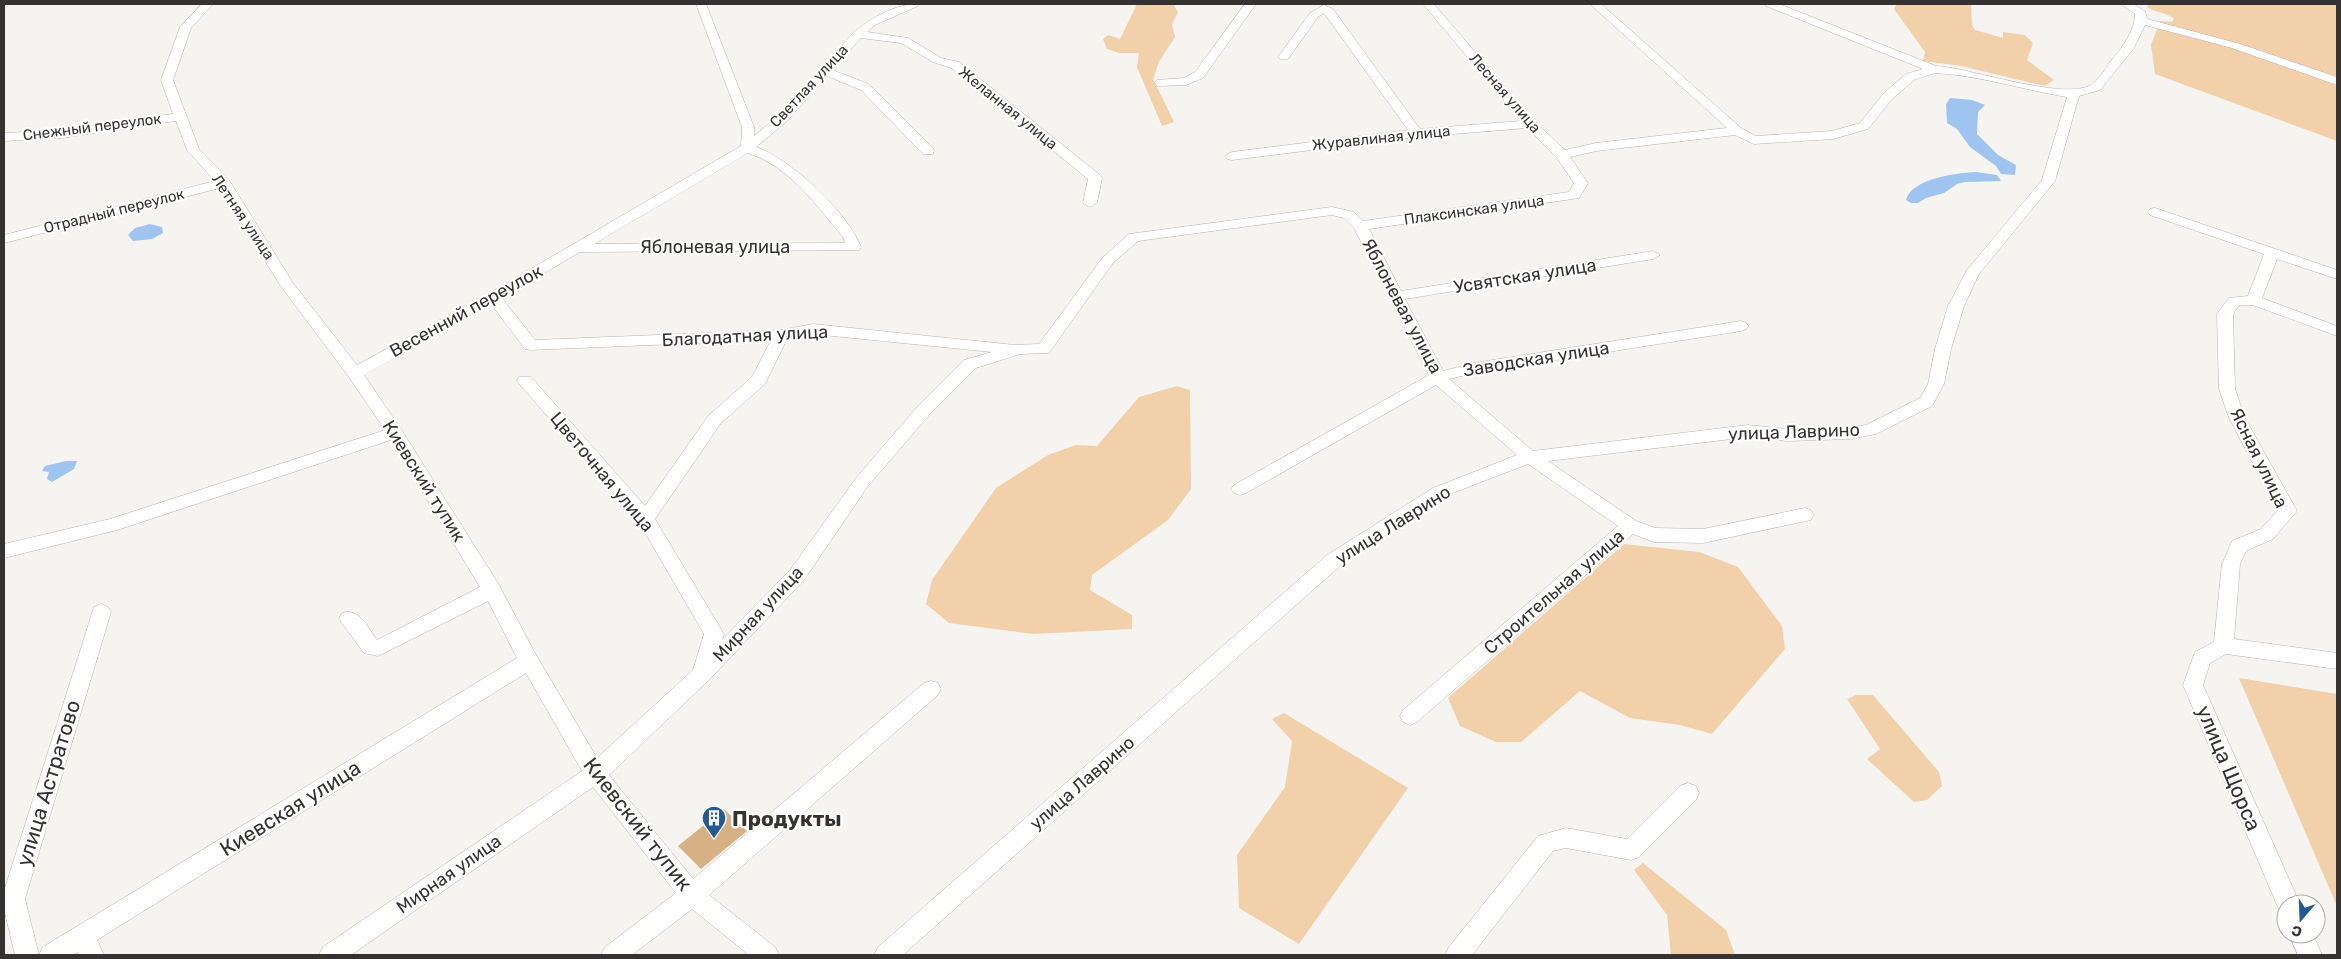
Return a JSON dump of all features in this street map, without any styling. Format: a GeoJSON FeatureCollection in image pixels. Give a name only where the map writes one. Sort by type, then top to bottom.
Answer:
{"type":"FeatureCollection","features":[{"type":"Feature","properties":{"kind":"street","name":"Летняя улица"},"geometry":{"type":"LineString","coordinates":[[208,4],[186,27],[167,80],[192,150],[224,184],[287,284],[353,370]]}},
{"type":"Feature","properties":{"kind":"street"},"geometry":{"type":"LineString","coordinates":[[701,4],[748,128],[747,148]]}},
{"type":"Feature","properties":{"kind":"street","name":"Светлая улица"},"geometry":{"type":"LineString","coordinates":[[577,248],[747,148],[782,120],[858,34],[871,23],[914,4]]}},
{"type":"Feature","properties":{"kind":"street"},"geometry":{"type":"LineString","coordinates":[[1161,83],[1184,82],[1192,80],[1199,75],[1251,4]]}},
{"type":"Feature","properties":{"kind":"street","name":"Лесная улица"},"geometry":{"type":"LineString","coordinates":[[1428,4],[1530,124],[1562,155],[1581,183]]}},
{"type":"Feature","properties":{"kind":"street"},"geometry":{"type":"LineString","coordinates":[[1594,4],[1737,131],[1754,140],[1833,135],[1864,126],[1888,96],[1910,77],[1934,69]]}},
{"type":"Feature","properties":{"kind":"street"},"geometry":{"type":"LineString","coordinates":[[1770,4],[1934,69],[1951,70],[2028,87],[2074,94],[2096,87],[2128,48],[2141,17]]}},
{"type":"Feature","properties":{"kind":"street"},"geometry":{"type":"LineString","coordinates":[[2126,4],[2141,17],[2236,46],[2337,81]]}},
{"type":"Feature","properties":{"kind":"street"},"geometry":{"type":"LineString","coordinates":[[1284,57],[1314,15],[1324,8],[1329,11],[1416,133]]}},
{"type":"Feature","properties":{"kind":"street","name":"Желанная улица"},"geometry":{"type":"LineString","coordinates":[[858,34],[904,40],[937,60],[955,65],[1095,178],[1090,203]]}},
{"type":"Feature","properties":{"kind":"street"},"geometry":{"type":"LineString","coordinates":[[825,71],[866,87],[928,151]]}},
{"type":"Feature","properties":{"kind":"street","name":"улица Лаврино"},"geometry":{"type":"LineString","coordinates":[[886,955],[1334,560],[1439,492],[1530,456],[1748,431],[1787,435],[1850,434],[1870,430],[1926,402],[1931,395],[1956,306],[1972,273],[2048,181],[2074,94]]}},
{"type":"Feature","properties":{"kind":"street","name":"Снежный переулок"},"geometry":{"type":"LineString","coordinates":[[4,137],[61,134],[179,117]]}},
{"type":"Feature","properties":{"kind":"street","name":"Журавлиная улица"},"geometry":{"type":"LineString","coordinates":[[1232,156],[1416,133],[1530,124]]}},
{"type":"Feature","properties":{"kind":"street"},"geometry":{"type":"LineString","coordinates":[[1562,155],[1596,147],[1737,131]]}},
{"type":"Feature","properties":{"kind":"street","name":"Яблоневая улица"},"geometry":{"type":"LineString","coordinates":[[577,248],[854,247],[850,236],[787,166],[762,151],[747,148]]}},
{"type":"Feature","properties":{"kind":"street","name":"Плаксинская улица"},"geometry":{"type":"LineString","coordinates":[[1360,226],[1574,195],[1581,183]]}},
{"type":"Feature","properties":{"kind":"street","name":"Отрадный переулок"},"geometry":{"type":"LineString","coordinates":[[4,239],[224,184]]}},
{"type":"Feature","properties":{"kind":"street","name":"Яблоневая улица"},"geometry":{"type":"LineString","coordinates":[[1134,237],[1236,226],[1332,210],[1349,215],[1360,226],[1438,377],[1446,386],[1530,456],[1630,526]]}},
{"type":"Feature","properties":{"kind":"street"},"geometry":{"type":"LineString","coordinates":[[2155,212],[2337,275]]}},
{"type":"Feature","properties":{"kind":"street","name":"Мирная улица"},"geometry":{"type":"LineString","coordinates":[[331,955],[595,774],[702,674],[797,576],[862,482],[924,410],[970,364],[1018,349],[1043,349],[1108,260],[1134,237]]}},
{"type":"Feature","properties":{"kind":"street","name":"Весенний переулок"},"geometry":{"type":"LineString","coordinates":[[353,370],[493,297],[577,248]]}},
{"type":"Feature","properties":{"kind":"street"},"geometry":{"type":"LineString","coordinates":[[2272,252],[2254,300],[2282,309],[2337,332]]}},
{"type":"Feature","properties":{"kind":"street","name":"Усвятская улица"},"geometry":{"type":"LineString","coordinates":[[1396,296],[1654,256]]}},
{"type":"Feature","properties":{"kind":"street","name":"Благодатная улица"},"geometry":{"type":"LineString","coordinates":[[493,297],[531,345],[781,334],[813,329],[1018,349]]}},
{"type":"Feature","properties":{"kind":"street","name":"Ясная улица"},"geometry":{"type":"LineString","coordinates":[[2224,644],[2230,564],[2239,546],[2267,534],[2288,511],[2237,418],[2227,389],[2225,314],[2234,301],[2254,300]]}},
{"type":"Feature","properties":{"kind":"street","name":"Заводская улица"},"geometry":{"type":"LineString","coordinates":[[1240,490],[1438,377],[1474,368],[1741,326]]}},
{"type":"Feature","properties":{"kind":"street"},"geometry":{"type":"LineString","coordinates":[[646,519],[716,420],[759,380],[781,334]]}},
{"type":"Feature","properties":{"kind":"street","name":"Киевский тупик"},"geometry":{"type":"LineString","coordinates":[[353,370],[395,432],[492,590],[529,661],[595,774],[692,895],[767,955]]}},
{"type":"Feature","properties":{"kind":"street","name":"Цветочная улица"},"geometry":{"type":"LineString","coordinates":[[525,382],[646,519],[714,634],[702,674]]}},
{"type":"Feature","properties":{"kind":"street"},"geometry":{"type":"LineString","coordinates":[[4,551],[111,525],[395,432]]}},
{"type":"Feature","properties":{"kind":"street","name":"Строительная улица"},"geometry":{"type":"LineString","coordinates":[[1410,716],[1630,526],[1654,535],[1703,536],[1805,515]]}},
{"type":"Feature","properties":{"kind":"street"},"geometry":{"type":"LineString","coordinates":[[349,618],[371,647],[378,648],[492,590]]}},
{"type":"Feature","properties":{"kind":"street","name":"улица Астратово"},"geometry":{"type":"LineString","coordinates":[[27,955],[13,899],[101,612]]}},
{"type":"Feature","properties":{"kind":"street"},"geometry":{"type":"LineString","coordinates":[[2224,644],[2337,661]]}},
{"type":"Feature","properties":{"kind":"street","name":"улица Щорса"},"geometry":{"type":"LineString","coordinates":[[2224,644],[2202,658],[2193,686],[2284,894]]}},
{"type":"Feature","properties":{"kind":"street","name":"Киевская улица"},"geometry":{"type":"LineString","coordinates":[[51,955],[87,946],[529,661]]}},
{"type":"Feature","properties":{"kind":"street"},"geometry":{"type":"LineString","coordinates":[[613,955],[692,895],[930,690]]}},
{"type":"Feature","properties":{"kind":"street"},"geometry":{"type":"LineString","coordinates":[[1458,955],[1546,843],[1566,838],[1631,850],[1688,793]]}},
{"type":"Feature","properties":{"kind":"shaded area"},"geometry":{"type":"Polygon","coordinates":[[[1137,4],[1173,4],[1178,12],[1172,24],[1175,37],[1159,62],[1153,79],[1174,122],[1162,126],[1137,67],[1139,53],[1119,53],[1107,49],[1103,39],[1108,35],[1120,39],[1137,4]]]}},
{"type":"Feature","properties":{"kind":"shaded area"},"geometry":{"type":"Polygon","coordinates":[[[1897,4],[1971,4],[1972,25],[1975,30],[2003,38],[2003,32],[2025,35],[2033,43],[2027,60],[2054,80],[2045,86],[1961,66],[1923,61],[1925,52],[1894,9],[1897,4]]]}},
{"type":"Feature","properties":{"kind":"shaded area"},"geometry":{"type":"Polygon","coordinates":[[[2149,4],[2337,4],[2337,141],[2155,74],[2151,45],[2160,21],[2172,22],[2174,19],[2169,15],[2147,7],[2149,4]]]}},
{"type":"Feature","properties":{"kind":"shaded area"},"geometry":{"type":"Polygon","coordinates":[[[1177,386],[1190,390],[1191,489],[1168,520],[1092,575],[1090,590],[1132,615],[1132,629],[1033,634],[949,623],[926,604],[932,580],[996,488],[1048,455],[1076,445],[1097,446],[1139,397],[1177,386]]]}},
{"type":"Feature","properties":{"kind":"shaded area"},"geometry":{"type":"Polygon","coordinates":[[[1624,544],[1699,552],[1738,567],[1782,626],[1785,649],[1712,734],[1680,725],[1630,718],[1580,691],[1521,742],[1496,742],[1460,726],[1448,698],[1624,544]]]}},
{"type":"Feature","properties":{"kind":"shaded area"},"geometry":{"type":"Polygon","coordinates":[[[2239,678],[2337,694],[2337,904],[2336,904],[2239,678]]]}},
{"type":"Feature","properties":{"kind":"shaded area"},"geometry":{"type":"Polygon","coordinates":[[[1856,695],[1873,695],[1939,772],[1942,786],[1927,800],[1914,802],[1867,759],[1880,749],[1847,699],[1856,695]]]}},
{"type":"Feature","properties":{"kind":"shaded area"},"geometry":{"type":"Polygon","coordinates":[[[1284,713],[1408,788],[1299,944],[1239,908],[1237,855],[1285,787],[1292,741],[1272,719],[1284,713]]]}},
{"type":"Feature","properties":{"kind":"shaded area"},"geometry":{"type":"Polygon","coordinates":[[[1643,863],[1726,930],[1735,955],[1671,955],[1667,915],[1634,870],[1643,863]]]}},
{"type":"Feature","properties":{"kind":"water"},"geometry":{"type":"Polygon","coordinates":[[[1950,98],[1972,100],[1985,105],[1978,112],[1977,134],[1998,155],[2016,165],[2015,175],[2001,174],[1996,166],[1970,147],[1957,129],[1947,123],[1946,104],[1950,98]]]}},
{"type":"Feature","properties":{"kind":"water"},"geometry":{"type":"Polygon","coordinates":[[[1976,172],[1997,175],[2001,181],[1965,182],[1918,203],[1911,203],[1906,200],[1917,186],[1936,178],[1976,172]]]}},
{"type":"Feature","properties":{"kind":"water"},"geometry":{"type":"Polygon","coordinates":[[[150,224],[162,227],[163,233],[152,239],[133,241],[128,235],[135,228],[150,224]]]}},
{"type":"Feature","properties":{"kind":"water"},"geometry":{"type":"Polygon","coordinates":[[[66,461],[77,461],[74,469],[52,482],[47,479],[49,472],[42,471],[45,466],[66,461]]]}},
{"type":"Feature","properties":{"kind":"building","name":"Продукты"},"geometry":{"type":"Polygon","coordinates":[[[724,809],[747,831],[701,869],[678,846],[724,809]]]}},
{"type":"Feature","properties":{"kind":"place","name":"Продукты"},"geometry":{"type":"Point","coordinates":[714,839]}}]}
